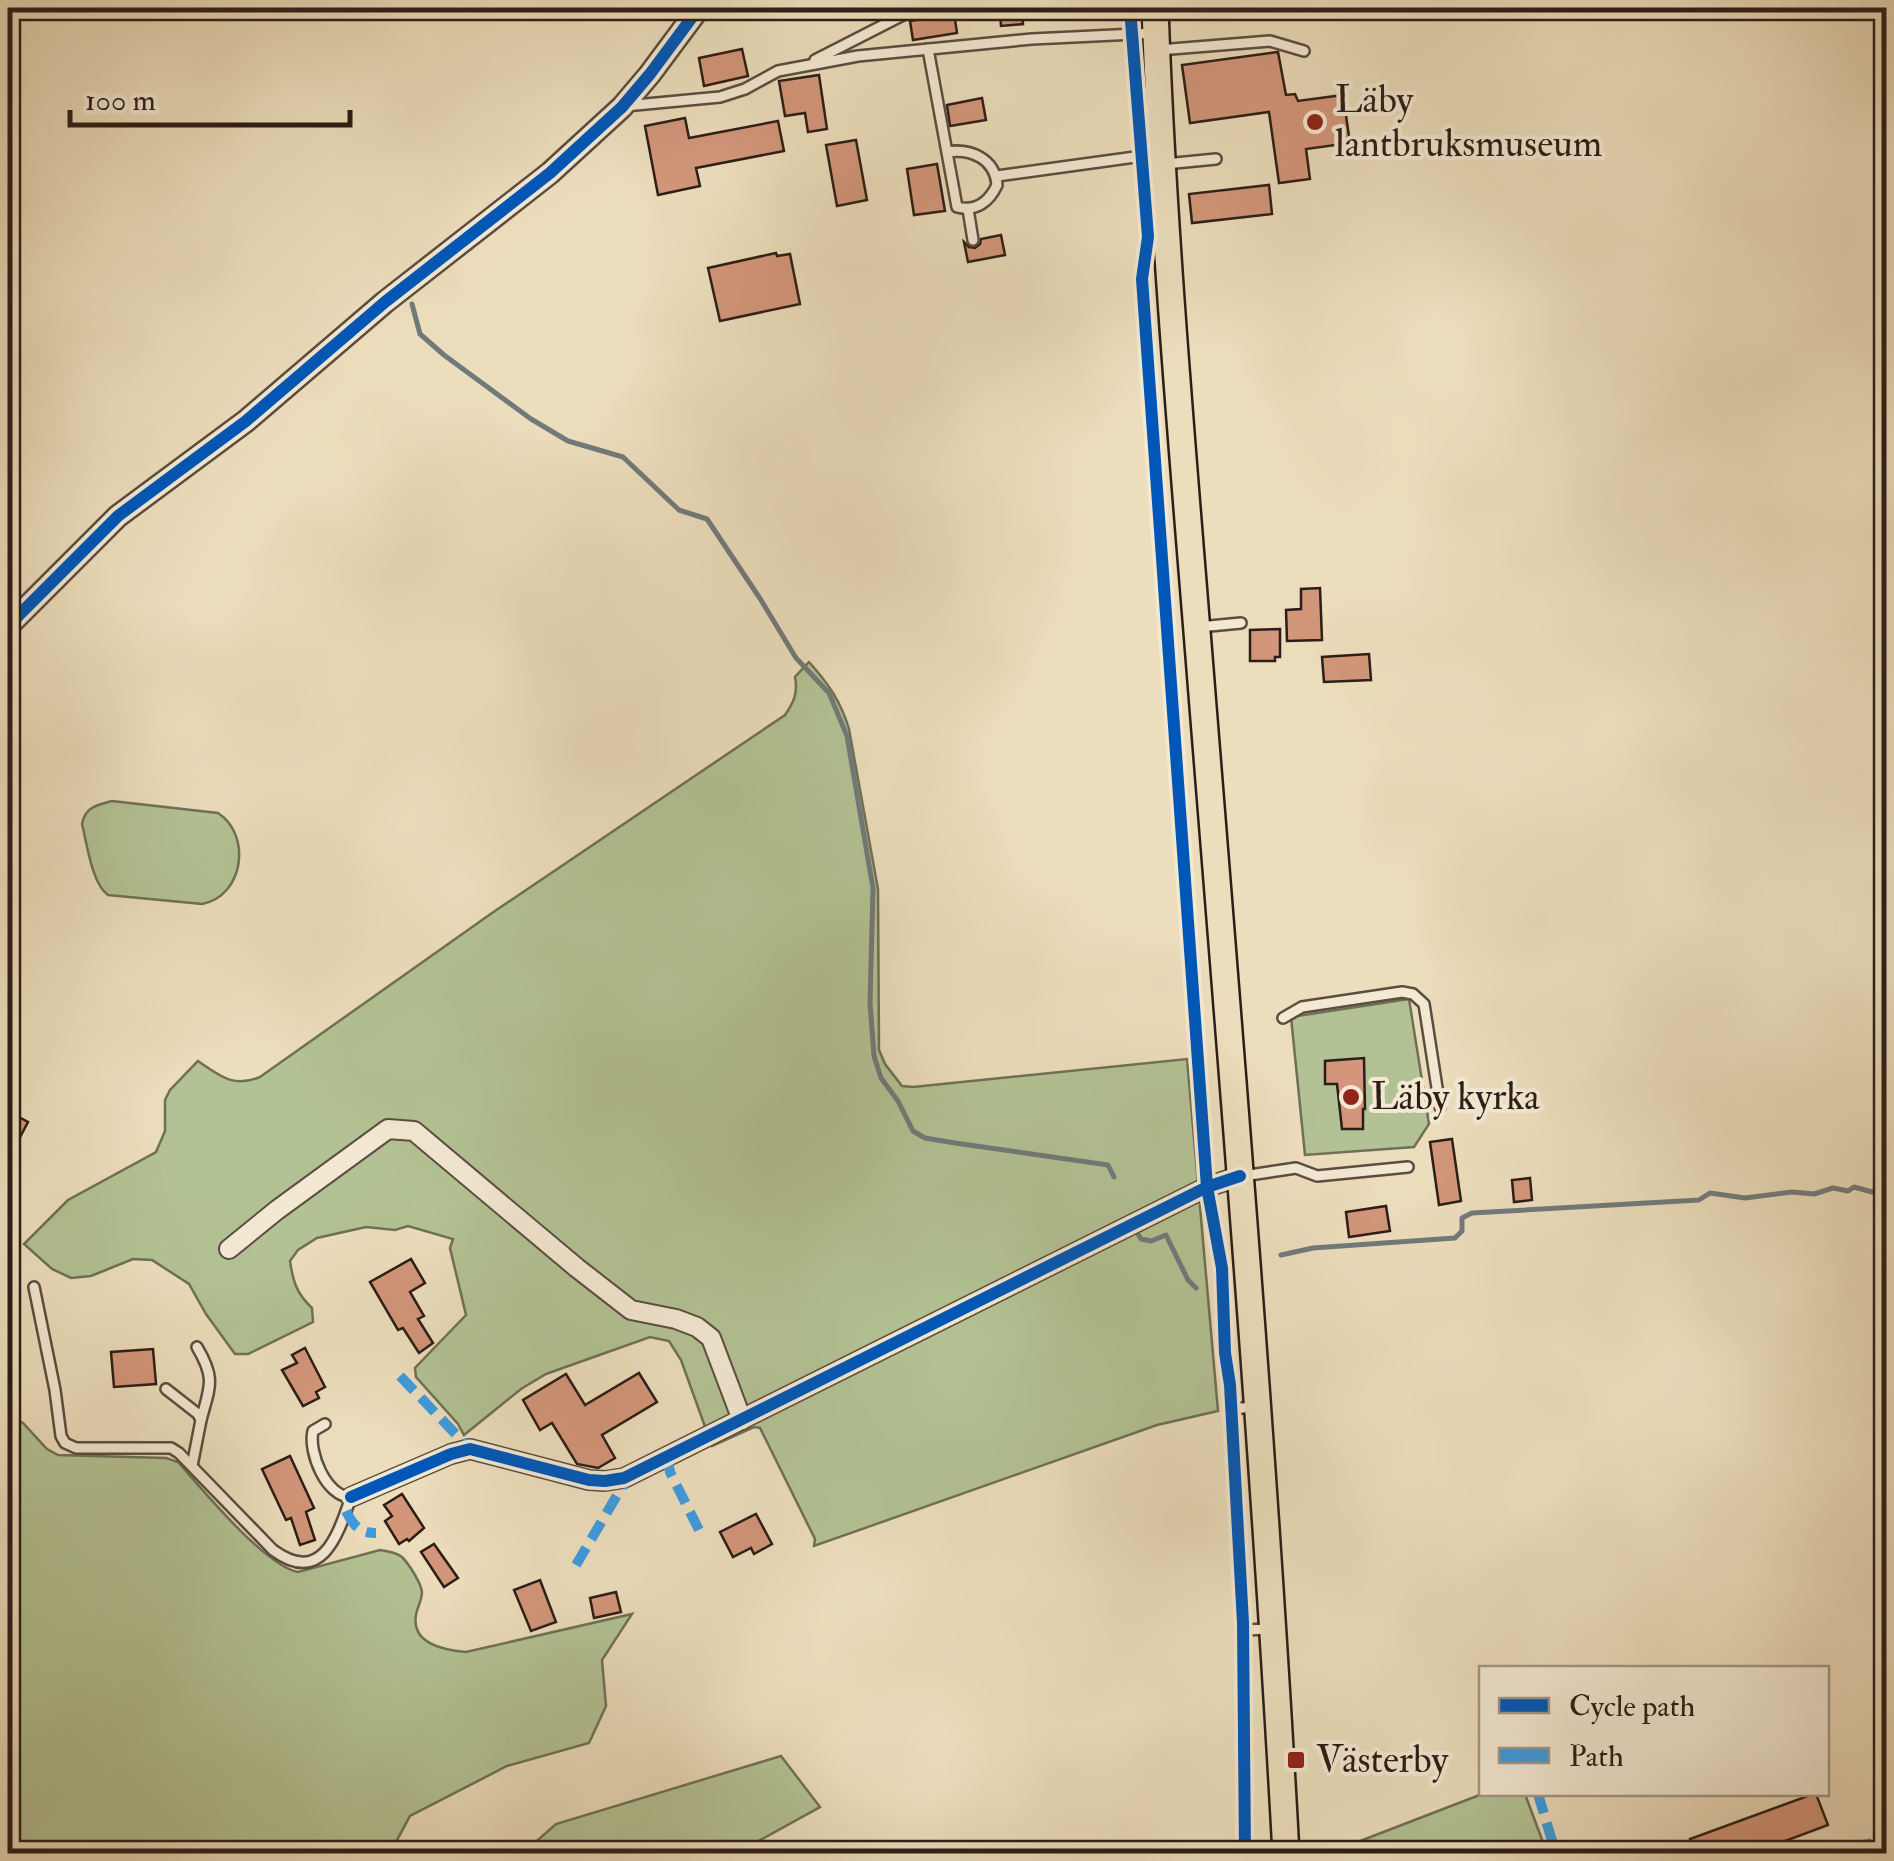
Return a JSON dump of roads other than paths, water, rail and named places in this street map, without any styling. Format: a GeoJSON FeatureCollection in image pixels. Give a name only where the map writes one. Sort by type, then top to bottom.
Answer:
{"type":"FeatureCollection","features":[{"type":"Feature","properties":{"kind":"main road"},"geometry":{"type":"LineString","coordinates":[[1156,30],[1197,627],[1259,1407],[1286,1854]]}},
{"type":"Feature","properties":{"kind":"street"},"geometry":{"type":"LineString","coordinates":[[8,626],[109,524],[246,421],[385,302],[538,183],[622,107],[699,8]]}},
{"type":"Feature","properties":{"kind":"street"},"geometry":{"type":"LineString","coordinates":[[228,1248],[388,1128],[414,1131],[631,1310],[676,1319],[697,1327],[710,1338],[742,1420]]}},
{"type":"Feature","properties":{"kind":"street"},"geometry":{"type":"LineString","coordinates":[[351,1496],[470,1449],[589,1480],[618,1479],[1207,1187],[1240,1176]]}},
{"type":"Feature","properties":{"kind":"lane"},"geometry":{"type":"LineString","coordinates":[[804,66],[907,13],[930,8]]}},
{"type":"Feature","properties":{"kind":"lane"},"geometry":{"type":"LineString","coordinates":[[622,107],[720,97],[745,90],[778,70],[858,56],[1032,38],[1156,30],[1270,41],[1304,51]]}},
{"type":"Feature","properties":{"kind":"lane"},"geometry":{"type":"LineString","coordinates":[[928,49],[957,207],[981,205],[998,185],[992,166],[964,151],[947,152]]}},
{"type":"Feature","properties":{"kind":"lane"},"geometry":{"type":"LineString","coordinates":[[996,176],[1162,159],[1216,159]]}},
{"type":"Feature","properties":{"kind":"lane"},"geometry":{"type":"LineString","coordinates":[[968,209],[973,240]]}},
{"type":"Feature","properties":{"kind":"lane"},"geometry":{"type":"LineString","coordinates":[[1197,627],[1242,623]]}},
{"type":"Feature","properties":{"kind":"lane"},"geometry":{"type":"LineString","coordinates":[[1282,1018],[1302,1007],[1402,992],[1413,994],[1424,1004],[1440,1108]]}},
{"type":"Feature","properties":{"kind":"lane"},"geometry":{"type":"LineString","coordinates":[[1240,1176],[1296,1168],[1317,1176],[1408,1167]]}},
{"type":"Feature","properties":{"kind":"lane"},"geometry":{"type":"LineString","coordinates":[[34,1287],[64,1443],[76,1448],[164,1447],[179,1452],[273,1550],[299,1564],[314,1561],[334,1542],[351,1496],[341,1496],[334,1490],[313,1453],[313,1431],[325,1424]]}},
{"type":"Feature","properties":{"kind":"lane"},"geometry":{"type":"LineString","coordinates":[[192,1466],[211,1381],[198,1347]]}},
{"type":"Feature","properties":{"kind":"lane"},"geometry":{"type":"LineString","coordinates":[[166,1390],[201,1420]]}},
{"type":"Feature","properties":{"kind":"lane"},"geometry":{"type":"LineString","coordinates":[[1231,1409],[1259,1407]]}},
{"type":"Feature","properties":{"kind":"lane"},"geometry":{"type":"LineString","coordinates":[[1244,1630],[1274,1629]]}},
{"type":"Feature","properties":{"kind":"waterway"},"geometry":{"type":"LineString","coordinates":[[412,304],[420,334],[531,419],[568,441],[623,457],[679,510],[707,519],[796,658],[829,693],[847,736],[873,888],[870,1003],[874,1056],[881,1078],[913,1131],[925,1138],[1108,1165],[1114,1177]]}},
{"type":"Feature","properties":{"kind":"waterway"},"geometry":{"type":"LineString","coordinates":[[1281,1255],[1313,1248],[1455,1238],[1462,1231],[1462,1218],[1472,1213],[1699,1200],[1710,1193],[1745,1198],[1792,1192],[1814,1194],[1833,1188],[1848,1191],[1854,1187],[1872,1192],[1886,1185]]}},
{"type":"Feature","properties":{"kind":"waterway"},"geometry":{"type":"LineString","coordinates":[[1138,1234],[1151,1241],[1166,1235],[1188,1280],[1196,1288]]}},
{"type":"Feature","properties":{"kind":"place","name":"Läby lantbruksmuseum"},"geometry":{"type":"Point","coordinates":[1315,122]}},
{"type":"Feature","properties":{"kind":"place","name":"Läby kyrka"},"geometry":{"type":"Point","coordinates":[1351,1097]}},
{"type":"Feature","properties":{"kind":"place","name":"Västerby"},"geometry":{"type":"Point","coordinates":[1296,1760]}}]}
